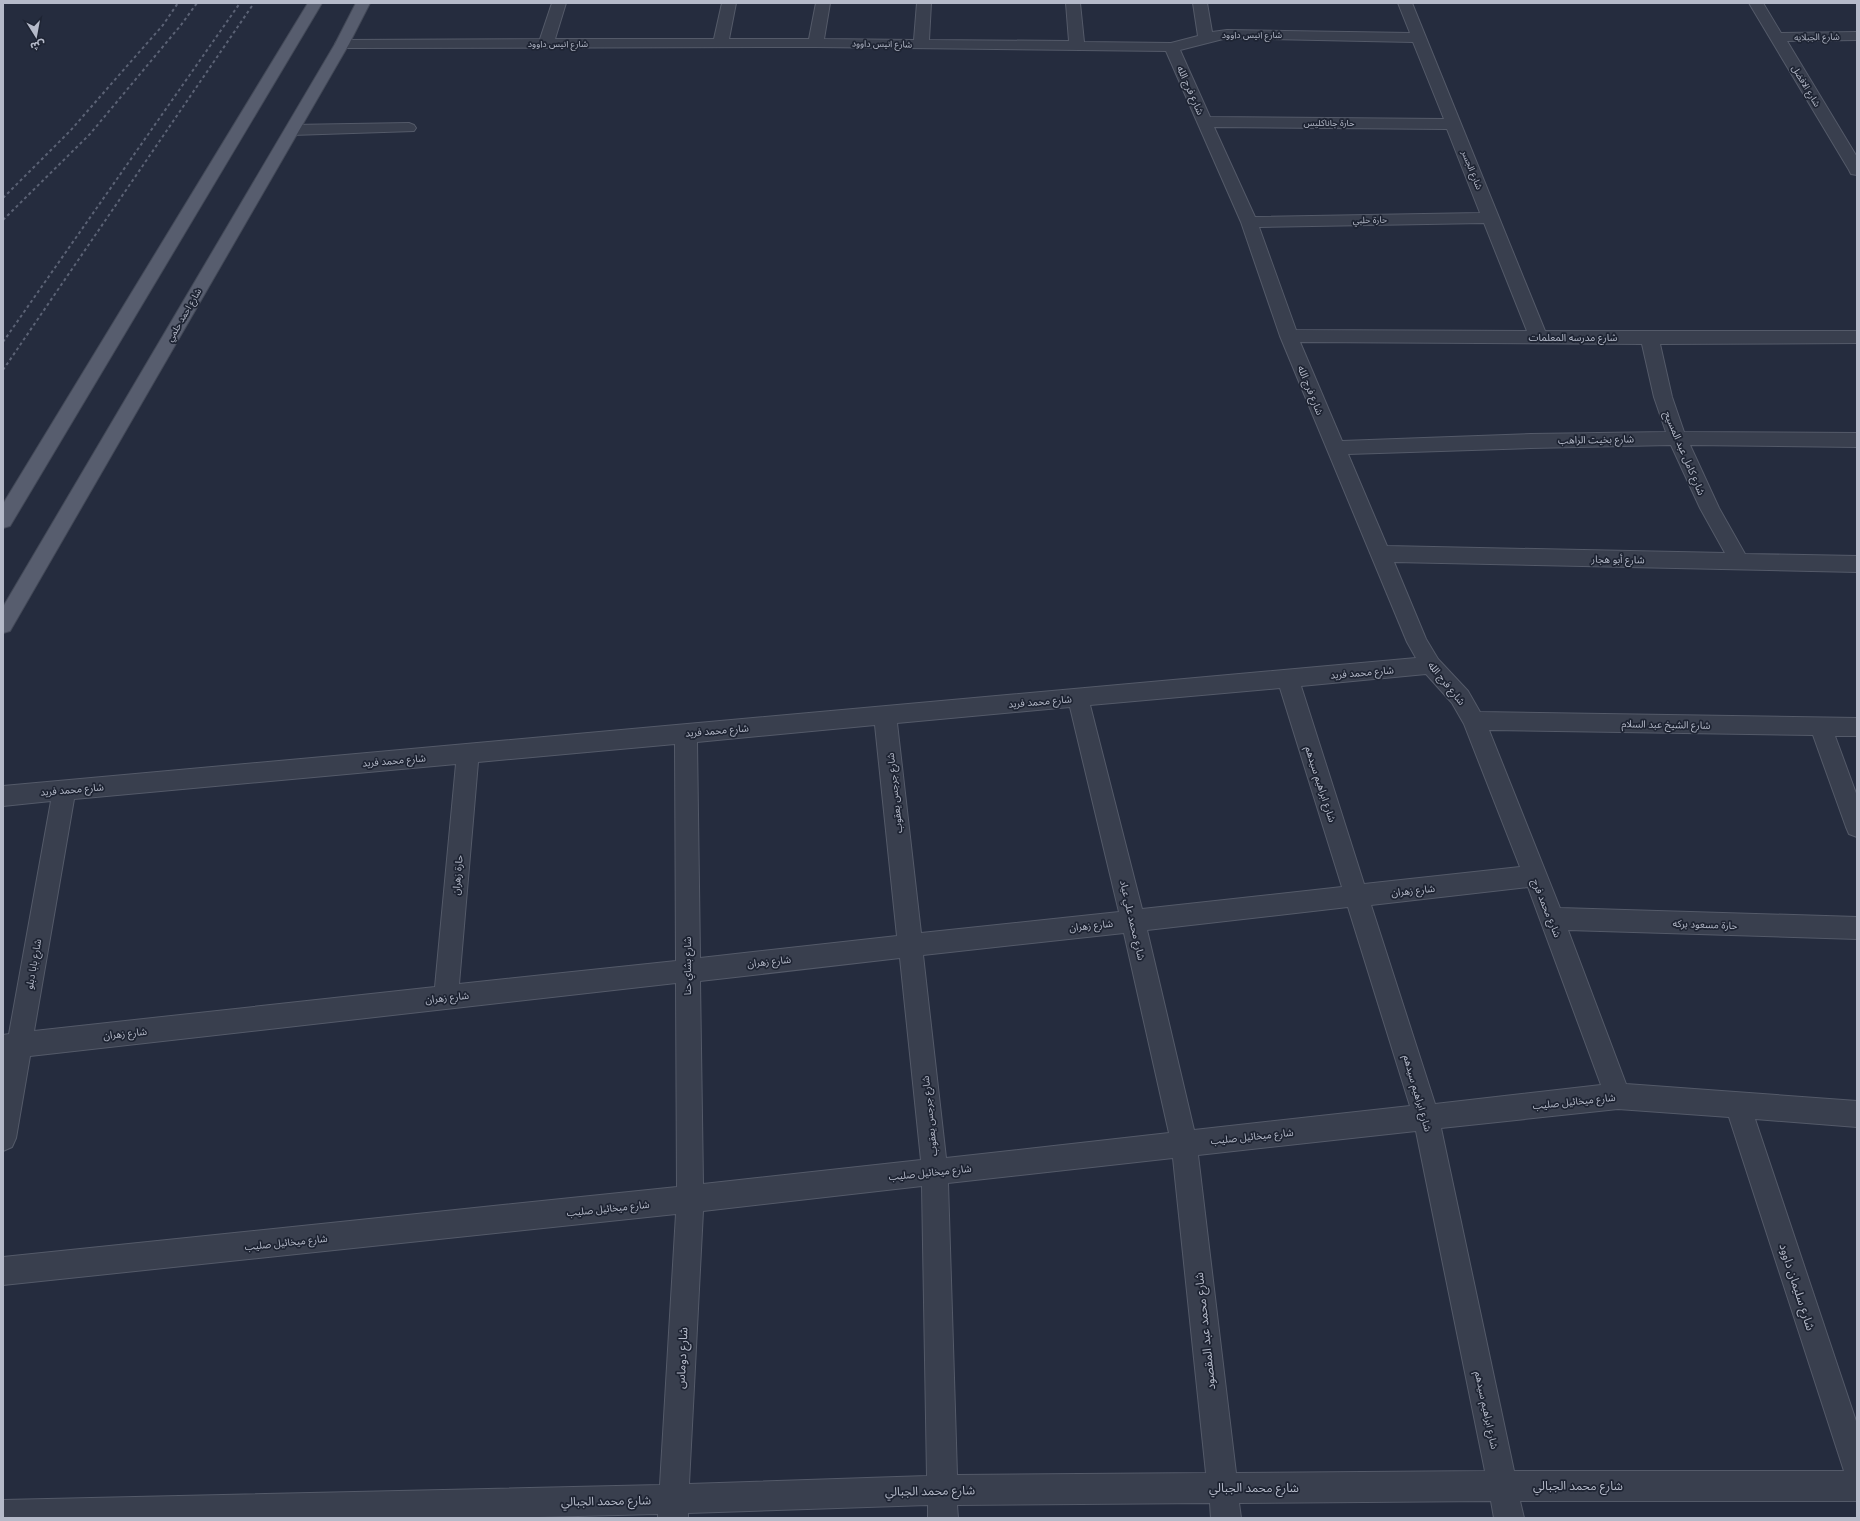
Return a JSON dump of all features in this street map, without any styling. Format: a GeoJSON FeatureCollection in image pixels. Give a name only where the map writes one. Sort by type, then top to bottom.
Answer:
{"type":"FeatureCollection","features":[{"type":"Feature","properties":{"kind":"main road"},"geometry":{"type":"LineString","coordinates":[[3,521],[293,42],[314,3]]}},
{"type":"Feature","properties":{"kind":"main road","name":"شارع احمد حلمي"},"geometry":{"type":"LineString","coordinates":[[3,625],[342,44],[363,3]]}},
{"type":"Feature","properties":{"kind":"street"},"geometry":{"type":"LineString","coordinates":[[546,44],[559,3]]}},
{"type":"Feature","properties":{"kind":"street"},"geometry":{"type":"LineString","coordinates":[[722,43],[729,3]]}},
{"type":"Feature","properties":{"kind":"street"},"geometry":{"type":"LineString","coordinates":[[816,43],[824,3]]}},
{"type":"Feature","properties":{"kind":"street"},"geometry":{"type":"LineString","coordinates":[[921,44],[924,3]]}},
{"type":"Feature","properties":{"kind":"street"},"geometry":{"type":"LineString","coordinates":[[1073,3],[1077,46]]}},
{"type":"Feature","properties":{"kind":"street"},"geometry":{"type":"LineString","coordinates":[[1200,3],[1206,37]]}},
{"type":"Feature","properties":{"kind":"street","name":"شارع الجسر"},"geometry":{"type":"LineString","coordinates":[[1405,3],[1538,337]]}},
{"type":"Feature","properties":{"kind":"street","name":"شارع الافضل"},"geometry":{"type":"LineString","coordinates":[[1756,3],[1857,170]]}},
{"type":"Feature","properties":{"kind":"street","name":"شارع انيس داوود"},"geometry":{"type":"LineString","coordinates":[[342,44],[816,43],[1171,47],[1184,46],[1206,37],[1227,34],[1419,38]]}},
{"type":"Feature","properties":{"kind":"street","name":"شارع الجبلايه"},"geometry":{"type":"LineString","coordinates":[[1776,37],[1857,36]]}},
{"type":"Feature","properties":{"kind":"street","name":"شارع فرج الله"},"geometry":{"type":"LineString","coordinates":[[1171,47],[1248,222],[1290,336],[1335,448],[1417,642],[1431,665],[1460,697],[1474,721]]}},
{"type":"Feature","properties":{"kind":"street","name":"حارة جاناكليس"},"geometry":{"type":"LineString","coordinates":[[1205,122],[1453,124]]}},
{"type":"Feature","properties":{"kind":"street"},"geometry":{"type":"LineString","coordinates":[[1837,137],[1857,138]]}},
{"type":"Feature","properties":{"kind":"street","name":"حارة حلبي"},"geometry":{"type":"LineString","coordinates":[[1248,222],[1491,218]]}},
{"type":"Feature","properties":{"kind":"street","name":"شارع مدرسه المعلمات"},"geometry":{"type":"LineString","coordinates":[[1290,336],[1650,338],[1857,337]]}},
{"type":"Feature","properties":{"kind":"street","name":"شارع كامل عبد المسيح"},"geometry":{"type":"LineString","coordinates":[[1650,338],[1654,367],[1677,438],[1714,519],[1739,562]]}},
{"type":"Feature","properties":{"kind":"street","name":"شارع بخيت الراهب"},"geometry":{"type":"LineString","coordinates":[[1335,448],[1471,442],[1677,438],[1857,440]]}},
{"type":"Feature","properties":{"kind":"street","name":"شارع أبو هجار"},"geometry":{"type":"LineString","coordinates":[[1380,554],[1857,564]]}},
{"type":"Feature","properties":{"kind":"street","name":"شارع محمد فريد"},"geometry":{"type":"LineString","coordinates":[[3,796],[1431,665]]}},
{"type":"Feature","properties":{"kind":"street","name":"شارع ابراهيم سيدهم"},"geometry":{"type":"LineString","coordinates":[[1288,678],[1426,1117],[1509,1518]]}},
{"type":"Feature","properties":{"kind":"street","name":"شارع محمد علي عياد"},"geometry":{"type":"LineString","coordinates":[[1078,698],[1133,920],[1184,1144]]}},
{"type":"Feature","properties":{"kind":"street","name":"شارع جرجس يعقوب"},"geometry":{"type":"LineString","coordinates":[[885,715],[935,1172],[943,1504]]}},
{"type":"Feature","properties":{"kind":"street","name":"شارع الشيخ عبد السلام"},"geometry":{"type":"LineString","coordinates":[[1474,721],[1857,727]]}},
{"type":"Feature","properties":{"kind":"street","name":"شارع محمد فرج"},"geometry":{"type":"LineString","coordinates":[[1474,721],[1552,919],[1618,1096]]}},
{"type":"Feature","properties":{"kind":"street"},"geometry":{"type":"LineString","coordinates":[[1821,726],[1857,827]]}},
{"type":"Feature","properties":{"kind":"street","name":"شارع بشاي حنا"},"geometry":{"type":"LineString","coordinates":[[686,733],[690,1199]]}},
{"type":"Feature","properties":{"kind":"street","name":"حارة زهران"},"geometry":{"type":"LineString","coordinates":[[446,997],[468,753]]}},
{"type":"Feature","properties":{"kind":"street","name":"شارع بابا دبلو"},"geometry":{"type":"LineString","coordinates":[[3,1138],[11,1046],[64,790]]}},
{"type":"Feature","properties":{"kind":"street","name":"شارع زهران"},"geometry":{"type":"LineString","coordinates":[[11,1046],[1535,876]]}},
{"type":"Feature","properties":{"kind":"street","name":"حارة مسعود بركه"},"geometry":{"type":"LineString","coordinates":[[1552,919],[1857,928]]}},
{"type":"Feature","properties":{"kind":"street","name":"شارع ميخائيل صليب"},"geometry":{"type":"LineString","coordinates":[[3,1271],[690,1199],[1618,1096],[1857,1114]]}},
{"type":"Feature","properties":{"kind":"street","name":"شارع سليمان داوود"},"geometry":{"type":"LineString","coordinates":[[1738,1105],[1857,1468]]}},
{"type":"Feature","properties":{"kind":"street","name":"شارع محمد عبد المقصود"},"geometry":{"type":"LineString","coordinates":[[1184,1144],[1226,1518]]}},
{"type":"Feature","properties":{"kind":"street","name":"شارع دوماس"},"geometry":{"type":"LineString","coordinates":[[674,1509],[690,1199]]}},
{"type":"Feature","properties":{"kind":"street","name":"شارع محمد الجبالي"},"geometry":{"type":"LineString","coordinates":[[3,1515],[674,1509],[943,1504],[1222,1488],[1857,1486]]}},
{"type":"Feature","properties":{"kind":"lane"},"geometry":{"type":"LineString","coordinates":[[292,130],[409,128]]}},
{"type":"Feature","properties":{"kind":"railway"},"geometry":{"type":"LineString","coordinates":[[3,198],[70,131],[163,25],[178,3]]}},
{"type":"Feature","properties":{"kind":"railway"},"geometry":{"type":"LineString","coordinates":[[3,220],[90,134],[181,25],[197,3]]}},
{"type":"Feature","properties":{"kind":"railway"},"geometry":{"type":"LineString","coordinates":[[3,342],[240,3]]}},
{"type":"Feature","properties":{"kind":"railway"},"geometry":{"type":"LineString","coordinates":[[3,370],[254,3]]}}]}
